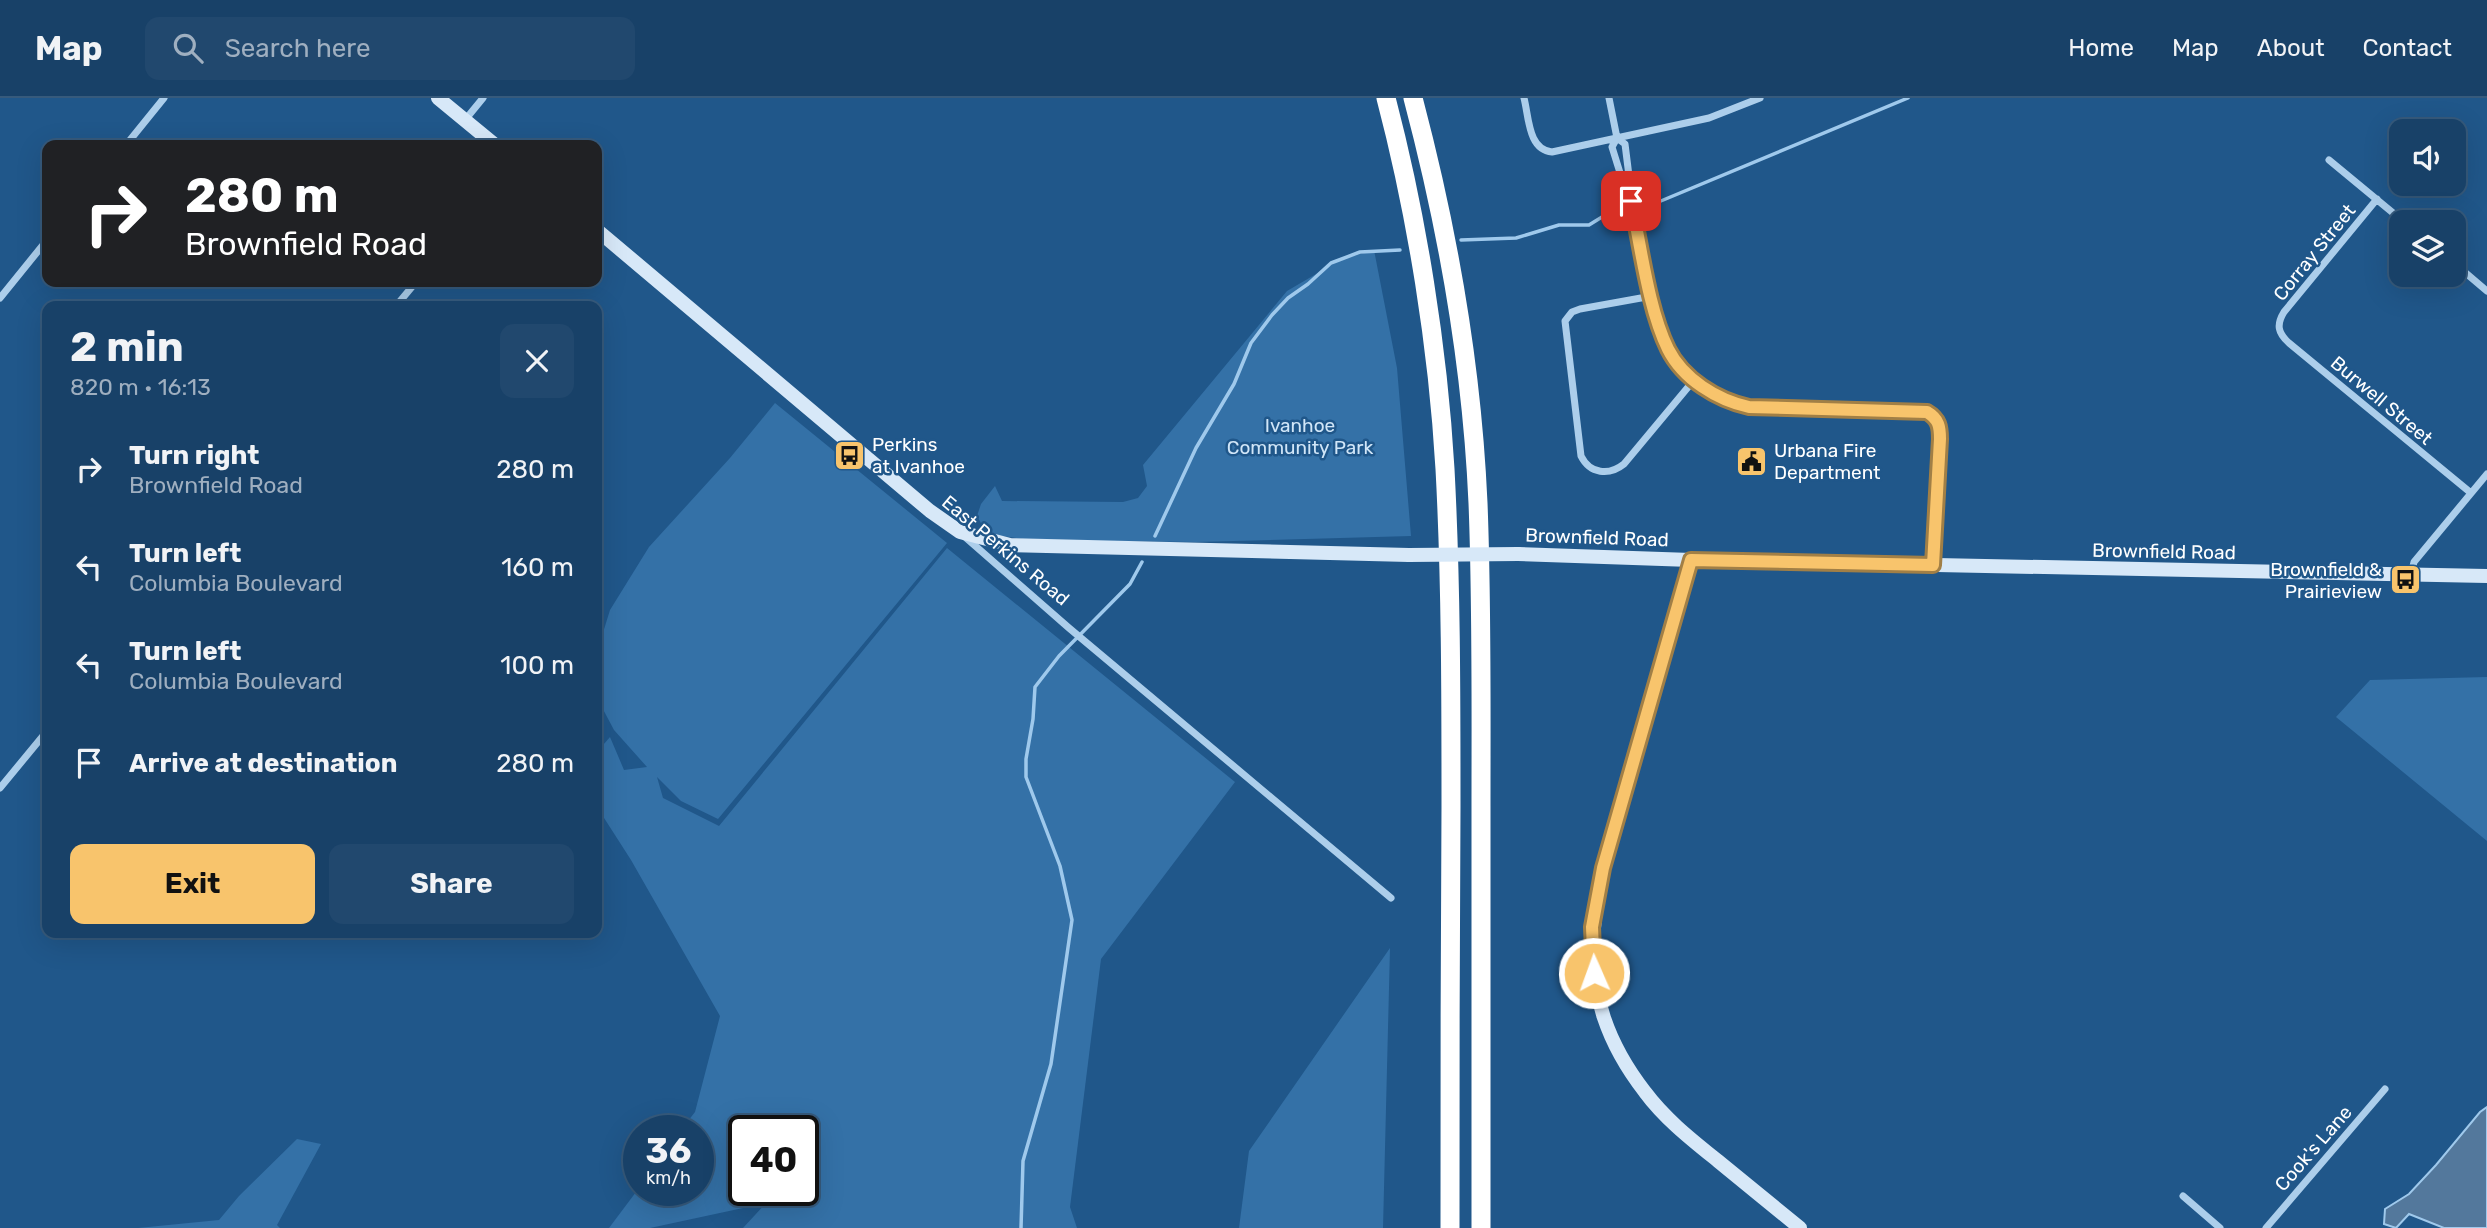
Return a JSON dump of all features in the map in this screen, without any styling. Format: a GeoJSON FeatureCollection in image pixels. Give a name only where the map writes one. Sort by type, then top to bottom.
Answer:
{"type":"FeatureCollection","features":[{"type":"Feature","properties":{"kind":"highway"},"geometry":{"type":"LineString","coordinates":[[1386,98],[1426,296],[1445,468],[1451,645],[1450,1228]]}},
{"type":"Feature","properties":{"kind":"highway"},"geometry":{"type":"LineString","coordinates":[[1413,98],[1434,181],[1460,325],[1478,502],[1481,648],[1480,1228]]}},
{"type":"Feature","properties":{"kind":"street"},"geometry":{"type":"LineString","coordinates":[[129,140],[164,98]]}},
{"type":"Feature","properties":{"kind":"street"},"geometry":{"type":"LineString","coordinates":[[438,98],[489,140]]}},
{"type":"Feature","properties":{"kind":"street"},"geometry":{"type":"LineString","coordinates":[[465,120],[483,98]]}},
{"type":"Feature","properties":{"kind":"street"},"geometry":{"type":"LineString","coordinates":[[1524,98],[1535,143],[1544,152],[1576,148],[1709,118],[1760,98]]}},
{"type":"Feature","properties":{"kind":"street"},"geometry":{"type":"LineString","coordinates":[[1609,98],[1616,138],[1625,144],[1629,176],[1627,184],[1652,296],[1668,350],[1694,380],[1725,400],[1749,407],[1920,411],[1934,416],[1938,422],[1940,439],[1933,565]]}},
{"type":"Feature","properties":{"kind":"street"},"geometry":{"type":"LineString","coordinates":[[2329,160],[2390,210]]}},
{"type":"Feature","properties":{"kind":"street","name":"Corray Street"},"geometry":{"type":"LineString","coordinates":[[2278,326],[2284,312],[2377,199]]}},
{"type":"Feature","properties":{"kind":"street","name":"East Perkins Road"},"geometry":{"type":"LineString","coordinates":[[602,234],[930,511],[960,531],[973,546],[1069,628],[1391,898]]}},
{"type":"Feature","properties":{"kind":"street"},"geometry":{"type":"LineString","coordinates":[[0,298],[42,246]]}},
{"type":"Feature","properties":{"kind":"street"},"geometry":{"type":"LineString","coordinates":[[2466,273],[2487,291]]}},
{"type":"Feature","properties":{"kind":"street"},"geometry":{"type":"LineString","coordinates":[[400,301],[412,287]]}},
{"type":"Feature","properties":{"kind":"street"},"geometry":{"type":"LineString","coordinates":[[1652,296],[1580,309],[1572,312],[1565,321],[1581,456],[1585,463],[1595,470],[1605,472],[1612,472],[1624,464],[1694,380]]}},
{"type":"Feature","properties":{"kind":"street","name":"Burwell Street"},"geometry":{"type":"LineString","coordinates":[[2278,326],[2289,343],[2471,493]]}},
{"type":"Feature","properties":{"kind":"street"},"geometry":{"type":"LineString","coordinates":[[2411,575],[2414,562],[2487,474]]}},
{"type":"Feature","properties":{"kind":"street","name":"Brownfield Road"},"geometry":{"type":"LineString","coordinates":[[960,531],[1010,545],[2487,576]]}},
{"type":"Feature","properties":{"kind":"street"},"geometry":{"type":"LineString","coordinates":[[1691,560],[1603,868],[1592,927],[1594,973],[1608,1029],[1629,1070],[1646,1093],[1674,1123],[1800,1228]]}},
{"type":"Feature","properties":{"kind":"street"},"geometry":{"type":"LineString","coordinates":[[0,788],[42,736]]}},
{"type":"Feature","properties":{"kind":"street","name":"Cook's Lane"},"geometry":{"type":"LineString","coordinates":[[2266,1228],[2385,1089]]}},
{"type":"Feature","properties":{"kind":"street"},"geometry":{"type":"LineString","coordinates":[[2183,1196],[2220,1228]]}},
{"type":"Feature","properties":{"kind":"green space","name":"Ivanhoe Community Park"},"geometry":{"type":"Polygon","coordinates":[[[1374,250],[1397,368],[1411,536],[1196,542],[1030,540],[987,534],[977,516],[981,504],[995,486],[1002,501],[1123,502],[1138,498],[1147,486],[1143,465],[1287,291],[1340,260],[1374,250]]]}},
{"type":"Feature","properties":{"kind":"green space"},"geometry":{"type":"Polygon","coordinates":[[[775,403],[947,543],[718,819],[681,801],[657,777],[663,798],[719,826],[947,548],[1235,782],[1101,959],[1070,1207],[1077,1228],[743,1228],[763,1206],[819,1206],[819,1115],[728,1115],[728,1206],[752,1206],[650,1228],[609,1228],[626,1206],[714,1206],[714,1115],[693,1115],[720,1016],[631,860],[602,815],[602,746],[610,737],[624,770],[647,767],[614,730],[602,707],[602,636],[610,610],[649,547],[730,458],[775,403]]]}},
{"type":"Feature","properties":{"kind":"green space"},"geometry":{"type":"Polygon","coordinates":[[[2487,677],[2487,841],[2336,717],[2370,680],[2487,677]]]}},
{"type":"Feature","properties":{"kind":"green space"},"geometry":{"type":"Polygon","coordinates":[[[1390,948],[1383,1228],[1239,1228],[1249,1151],[1390,948]]]}},
{"type":"Feature","properties":{"kind":"green space"},"geometry":{"type":"Polygon","coordinates":[[[297,1139],[321,1144],[277,1225],[280,1228],[138,1228],[219,1220],[239,1196],[297,1139]]]}},
{"type":"Feature","properties":{"kind":"shaded area"},"geometry":{"type":"Polygon","coordinates":[[[2487,1107],[2487,1228],[2444,1228],[2409,1214],[2396,1228],[2384,1224],[2385,1209],[2409,1194],[2487,1107]]]}},
{"type":"Feature","properties":{"kind":"waterway"},"geometry":{"type":"LineString","coordinates":[[1644,208],[1908,98]]}},
{"type":"Feature","properties":{"kind":"waterway"},"geometry":{"type":"LineString","coordinates":[[1644,214],[1652,207]]}},
{"type":"Feature","properties":{"kind":"waterway"},"geometry":{"type":"LineString","coordinates":[[1461,240],[1516,238],[1559,225],[1589,225],[1602,217],[1623,213]]}},
{"type":"Feature","properties":{"kind":"waterway"},"geometry":{"type":"LineString","coordinates":[[1155,536],[1196,448],[1234,384],[1251,343],[1272,315],[1288,298],[1331,263],[1360,252],[1400,250]]}},
{"type":"Feature","properties":{"kind":"waterway"},"geometry":{"type":"LineString","coordinates":[[1021,1228],[1023,1161],[1051,1064],[1072,920],[1060,866],[1026,777],[1035,687],[1059,656],[1130,584],[1142,562]]}},
{"type":"Feature","properties":{"kind":"place","name":"Perkins at Ivanhoe"},"geometry":{"type":"Point","coordinates":[849,455]}},
{"type":"Feature","properties":{"kind":"place","name":"Urbana Fire Department"},"geometry":{"type":"Point","coordinates":[1751,461]}},
{"type":"Feature","properties":{"kind":"place","name":"Brownfield & Prairieview"},"geometry":{"type":"Point","coordinates":[2405,580]}},
{"type":"Feature","properties":{"kind":"route"},"geometry":{"type":"LineString","coordinates":[[1594,973],[1592,927],[1603,868],[1691,560],[1933,565],[1935,545],[1940,429],[1934,416],[1920,411],[1780,410],[1749,407],[1710,392],[1689,376],[1668,350],[1652,296],[1631,201]]}}]}
